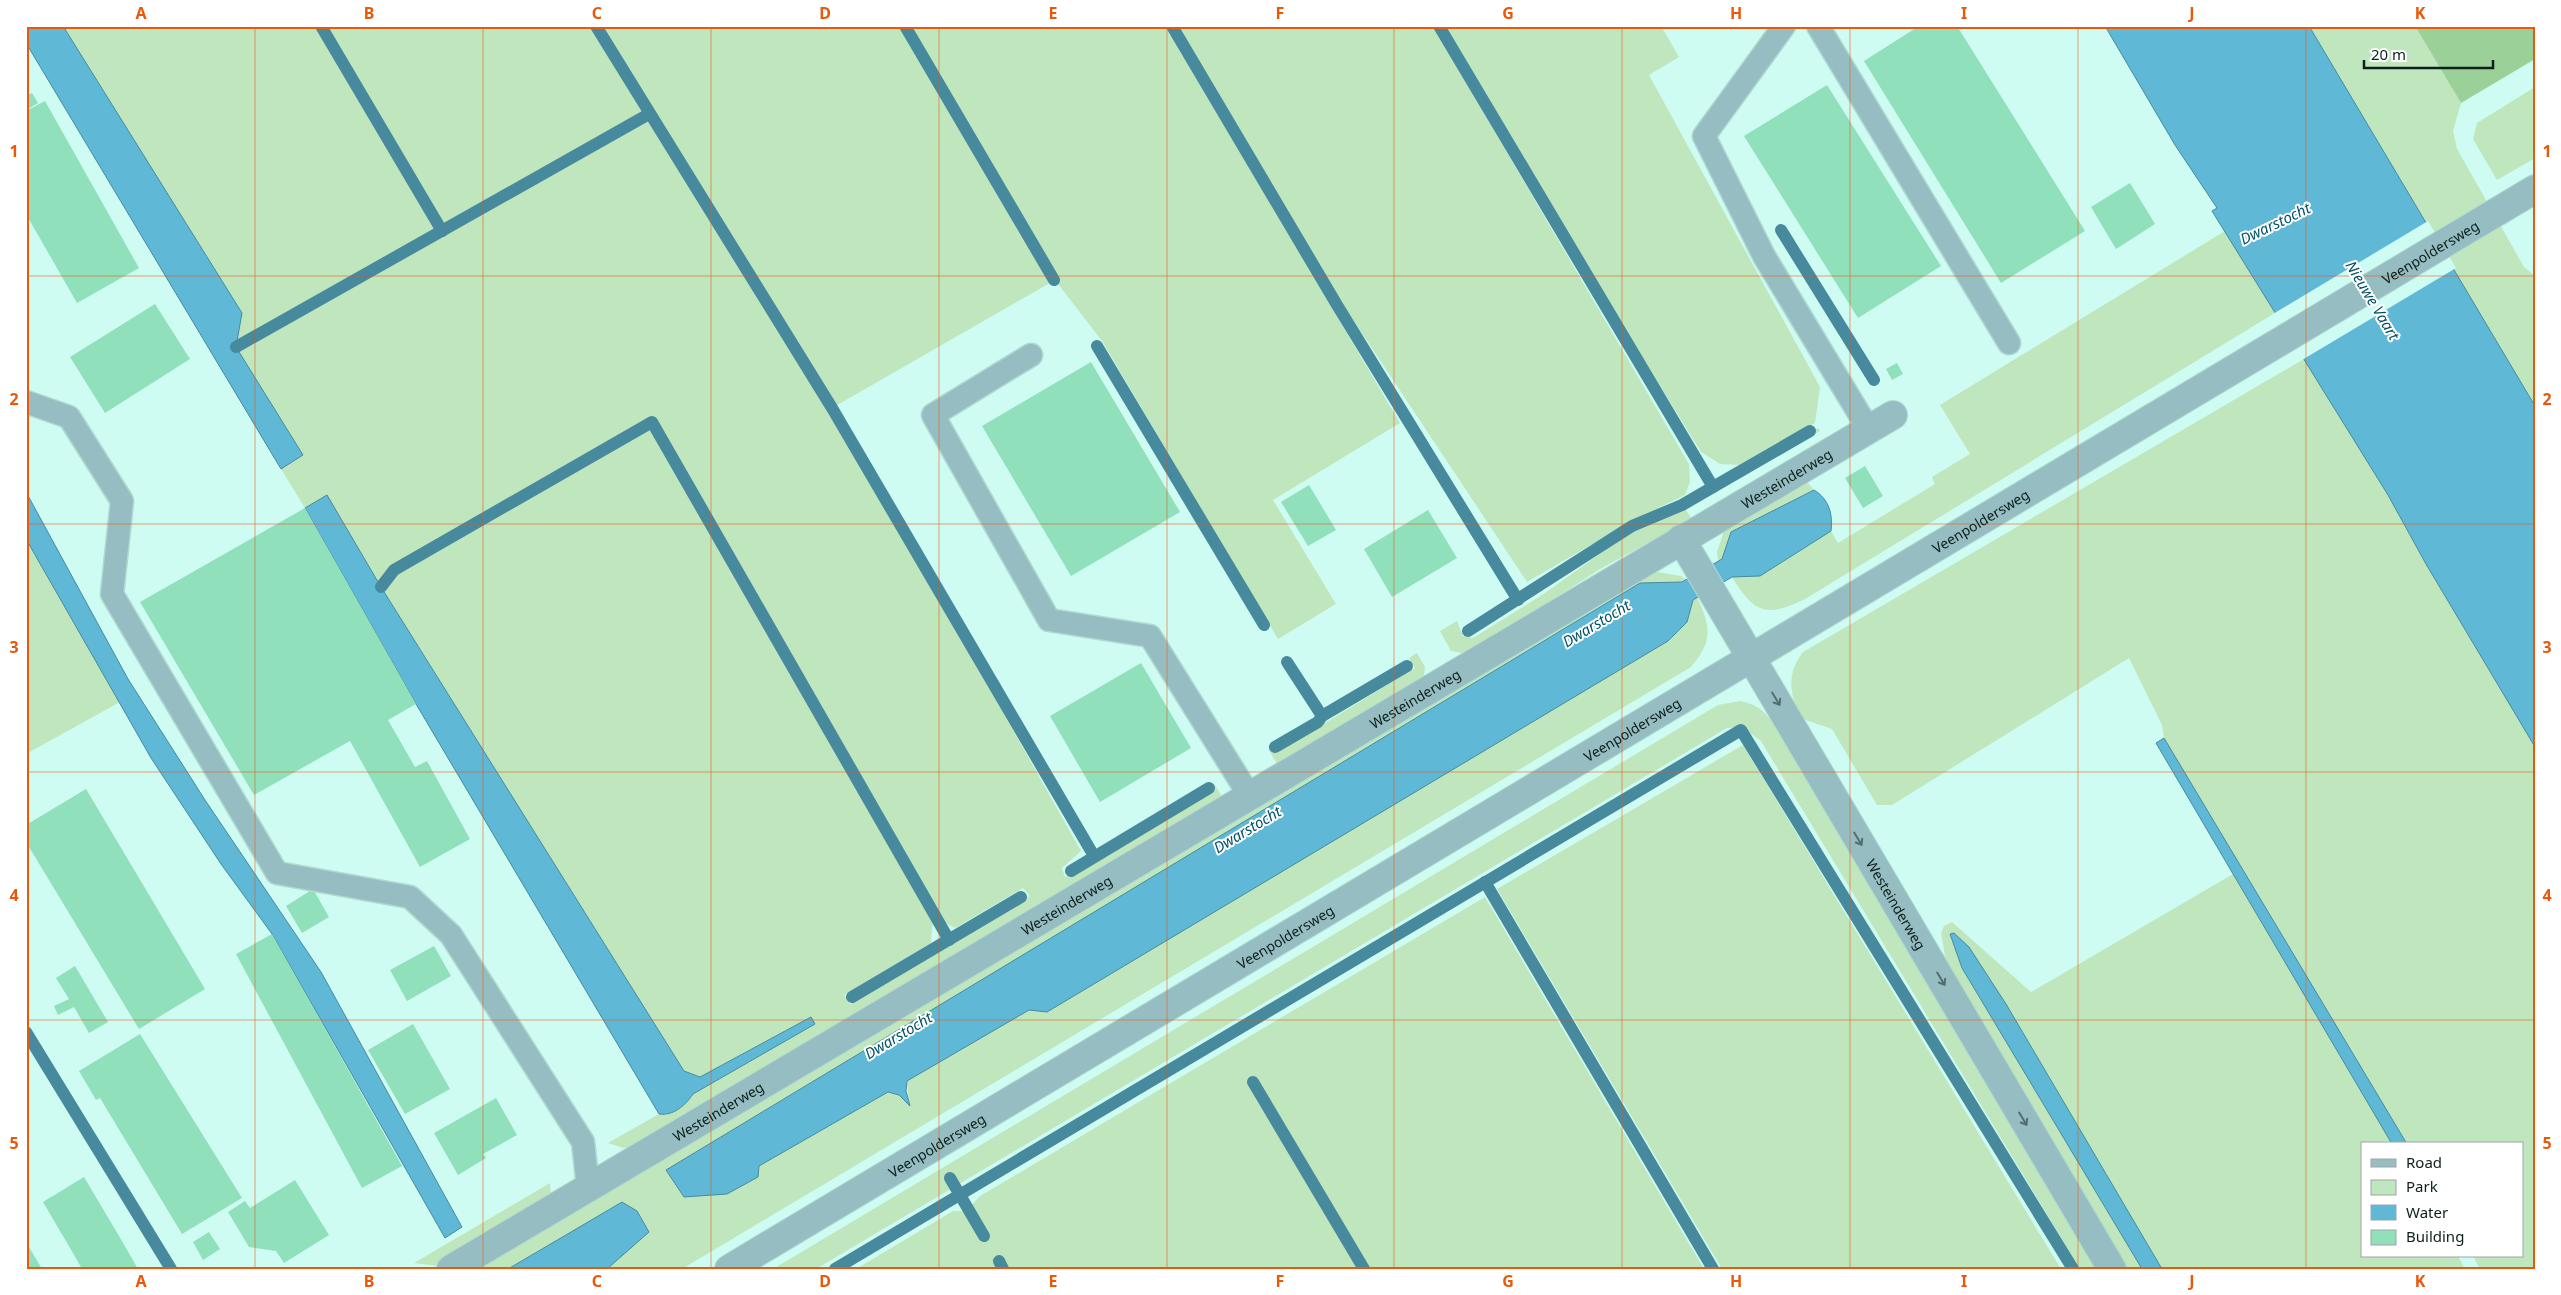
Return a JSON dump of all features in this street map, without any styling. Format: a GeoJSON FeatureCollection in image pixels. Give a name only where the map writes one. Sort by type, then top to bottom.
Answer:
{"type":"FeatureCollection","features":[{"type":"Feature","properties":{"kind":"street","name":"Veenpoldersweg"},"geometry":{"type":"LineString","coordinates":[[729,1269],[2533,190]]}},
{"type":"Feature","properties":{"kind":"street","name":"Westeinderweg"},"geometry":{"type":"LineString","coordinates":[[450,1269],[1893,415]]}},
{"type":"Feature","properties":{"kind":"street","name":"Westeinderweg"},"geometry":{"type":"LineString","coordinates":[[1681,539],[2112,1269]]}},
{"type":"Feature","properties":{"kind":"lane"},"geometry":{"type":"LineString","coordinates":[[1784,26],[1704,136],[1764,256],[1869,430]]}},
{"type":"Feature","properties":{"kind":"lane"},"geometry":{"type":"LineString","coordinates":[[1818,26],[2009,343]]}},
{"type":"Feature","properties":{"kind":"lane"},"geometry":{"type":"LineString","coordinates":[[1030,355],[933,415],[1049,620],[1150,636],[1249,795]]}},
{"type":"Feature","properties":{"kind":"lane"},"geometry":{"type":"LineString","coordinates":[[26,402],[69,417],[122,501],[112,594],[277,873],[410,897],[451,935],[583,1142],[588,1187]]}},
{"type":"Feature","properties":{"kind":"green space"},"geometry":{"type":"Polygon","coordinates":[[[63,26],[1433,26],[1689,464],[1690,482],[1685,495],[1630,522],[1527,582],[1338,297],[1329,303],[1400,423],[1273,500],[1336,604],[1278,639],[1102,341],[1055,280],[832,408],[1081,851],[1062,868],[1065,877],[1208,795],[1214,784],[1225,801],[645,1144],[624,1148],[608,1143],[659,1114],[674,1112],[693,1094],[815,1024],[811,1017],[700,1077],[684,1071],[381,587],[327,496],[305,508],[281,469],[303,455],[236,347],[242,313],[63,26]],[[678,467],[933,919],[931,943],[844,995],[850,1004],[1030,896],[1023,888],[955,928],[944,922],[678,467]]]}},
{"type":"Feature","properties":{"kind":"green space"},"geometry":{"type":"Polygon","coordinates":[[[1437,26],[1661,26],[1679,57],[1649,75],[1820,387],[1815,423],[1741,465],[1720,464],[1701,452],[1437,26]]]}},
{"type":"Feature","properties":{"kind":"green space"},"geometry":{"type":"Polygon","coordinates":[[[2309,26],[2415,26],[2461,103],[2453,131],[2457,149],[2524,267],[2535,276],[2535,406],[2309,26]]]}},
{"type":"Feature","properties":{"kind":"green space"},"geometry":{"type":"Polygon","coordinates":[[[2415,26],[2535,26],[2535,59],[2461,103],[2415,26]]]}},
{"type":"Feature","properties":{"kind":"green space"},"geometry":{"type":"Polygon","coordinates":[[[2535,87],[2535,158],[2497,180],[2473,139],[2477,123],[2535,87]]]}},
{"type":"Feature","properties":{"kind":"green space"},"geometry":{"type":"Polygon","coordinates":[[[2225,231],[2275,313],[1805,599],[1780,609],[1762,609],[1754,605],[1740,589],[1732,577],[1760,576],[1831,531],[1838,543],[1935,484],[1932,477],[1970,454],[1940,405],[2225,231]]]}},
{"type":"Feature","properties":{"kind":"green space"},"geometry":{"type":"Polygon","coordinates":[[[2304,359],[2388,495],[2426,564],[2535,747],[2535,1269],[2480,1269],[2474,1258],[2524,1258],[2524,1142],[2406,1142],[2164,738],[2162,725],[2129,658],[1892,805],[1877,805],[1832,729],[1800,718],[1791,684],[1794,668],[1803,652],[2304,359]]]}},
{"type":"Feature","properties":{"kind":"green space"},"geometry":{"type":"Polygon","coordinates":[[[1818,428],[1820,431],[1686,510],[1692,519],[1600,569],[1468,654],[1451,651],[1440,631],[1457,621],[1463,636],[1473,638],[1542,595],[1635,529],[1683,508],[1818,428]]]}},
{"type":"Feature","properties":{"kind":"green space"},"geometry":{"type":"Polygon","coordinates":[[[1803,477],[1814,490],[1731,532],[1722,559],[1718,561],[1717,552],[1725,528],[1803,477]]]}},
{"type":"Feature","properties":{"kind":"green space"},"geometry":{"type":"Polygon","coordinates":[[[26,539],[120,702],[26,754],[26,539]]]}},
{"type":"Feature","properties":{"kind":"green space"},"geometry":{"type":"Polygon","coordinates":[[[1658,572],[1681,576],[1686,580],[1682,582],[1640,583],[666,1170],[684,1197],[697,1196],[758,1177],[759,1166],[888,1091],[899,1095],[909,1105],[907,1081],[1687,622],[1693,600],[1697,597],[1705,617],[1708,634],[1703,649],[1691,667],[682,1269],[607,1269],[649,1232],[622,1202],[508,1269],[469,1269],[1626,577],[1658,572]]]}},
{"type":"Feature","properties":{"kind":"green space"},"geometry":{"type":"Polygon","coordinates":[[[1417,653],[1425,667],[1423,682],[1279,767],[1268,749],[1276,753],[1415,668],[1409,658],[1417,653]]]}},
{"type":"Feature","properties":{"kind":"green space"},"geometry":{"type":"Polygon","coordinates":[[[1740,701],[1758,708],[1772,722],[2098,1269],[2080,1269],[1761,741],[1742,727],[1727,728],[816,1269],[773,1269],[1718,705],[1740,701]]]}},
{"type":"Feature","properties":{"kind":"green space"},"geometry":{"type":"Polygon","coordinates":[[[1743,745],[2061,1269],[1722,1269],[1497,889],[1743,745]]]}},
{"type":"Feature","properties":{"kind":"green space"},"geometry":{"type":"Polygon","coordinates":[[[2233,874],[2391,1142],[2361,1142],[2361,1258],[2459,1258],[2465,1269],[2162,1269],[2006,1004],[1951,934],[1962,968],[2142,1269],[2122,1269],[1950,985],[1941,933],[1944,926],[1952,922],[2031,992],[2233,874]]]}},
{"type":"Feature","properties":{"kind":"green space"},"geometry":{"type":"Polygon","coordinates":[[[1485,897],[1704,1269],[856,1269],[953,1211],[966,1211],[980,1196],[1485,897]]]}},
{"type":"Feature","properties":{"kind":"green space"},"geometry":{"type":"Polygon","coordinates":[[[550,1183],[551,1199],[438,1266],[414,1263],[550,1183]]]}},
{"type":"Feature","properties":{"kind":"water"},"geometry":{"type":"Polygon","coordinates":[[[26,26],[63,26],[242,313],[236,347],[303,455],[281,469],[26,43],[26,26]]]}},
{"type":"Feature","properties":{"kind":"water"},"geometry":{"type":"Polygon","coordinates":[[[2105,26],[2309,26],[2535,406],[2535,747],[2426,564],[2388,495],[2212,211],[2217,208],[2175,145],[2105,26]]]}},
{"type":"Feature","properties":{"kind":"water","name":"Dwarstocht"},"geometry":{"type":"Polygon","coordinates":[[[1814,490],[1823,498],[1829,508],[1831,531],[1760,576],[1732,577],[1693,600],[1687,622],[1668,641],[1047,1012],[1029,1010],[907,1081],[906,1091],[910,1106],[899,1095],[888,1092],[759,1166],[758,1177],[727,1194],[684,1197],[666,1170],[1640,583],[1682,582],[1722,559],[1731,532],[1814,490]]]}},
{"type":"Feature","properties":{"kind":"water"},"geometry":{"type":"Polygon","coordinates":[[[26,492],[128,679],[205,800],[321,972],[462,1227],[445,1238],[272,934],[221,864],[151,758],[26,539],[26,492]]]}},
{"type":"Feature","properties":{"kind":"water"},"geometry":{"type":"Polygon","coordinates":[[[327,495],[381,587],[684,1071],[700,1077],[811,1017],[815,1024],[693,1094],[674,1112],[659,1114],[416,704],[305,508],[327,495]]]}},
{"type":"Feature","properties":{"kind":"water"},"geometry":{"type":"Polygon","coordinates":[[[2164,738],[2406,1142],[2391,1142],[2156,743],[2164,738]]]}},
{"type":"Feature","properties":{"kind":"water"},"geometry":{"type":"Polygon","coordinates":[[[1954,933],[1969,947],[2006,1004],[2162,1269],[2142,1269],[1962,968],[1950,934],[1954,933]]]}},
{"type":"Feature","properties":{"kind":"water"},"geometry":{"type":"Polygon","coordinates":[[[622,1202],[637,1211],[649,1232],[607,1269],[508,1269],[622,1202]]]}},
{"type":"Feature","properties":{"kind":"pier"},"geometry":{"type":"Polygon","coordinates":[[[2428,221],[2456,268],[2302,360],[2273,314],[2428,221]]]}},
{"type":"Feature","properties":{"kind":"building"},"geometry":{"type":"Polygon","coordinates":[[[1919,26],[1957,26],[2085,231],[2001,283],[1864,61],[1919,26]]]}},
{"type":"Feature","properties":{"kind":"building"},"geometry":{"type":"Polygon","coordinates":[[[1827,85],[1941,266],[1858,318],[1744,136],[1827,85]]]}},
{"type":"Feature","properties":{"kind":"building"},"geometry":{"type":"Polygon","coordinates":[[[32,93],[38,103],[28,109],[26,96],[32,93]]]}},
{"type":"Feature","properties":{"kind":"building"},"geometry":{"type":"Polygon","coordinates":[[[45,101],[139,268],[77,303],[26,214],[26,111],[45,101]]]}},
{"type":"Feature","properties":{"kind":"building"},"geometry":{"type":"Polygon","coordinates":[[[2130,183],[2155,224],[2116,249],[2091,207],[2130,183]]]}},
{"type":"Feature","properties":{"kind":"building"},"geometry":{"type":"Polygon","coordinates":[[[155,304],[190,359],[105,413],[70,357],[155,304]]]}},
{"type":"Feature","properties":{"kind":"building"},"geometry":{"type":"Polygon","coordinates":[[[1091,362],[1180,512],[1071,576],[982,426],[1091,362]]]}},
{"type":"Feature","properties":{"kind":"building"},"geometry":{"type":"Polygon","coordinates":[[[1897,363],[1903,374],[1892,380],[1886,369],[1897,363]]]}},
{"type":"Feature","properties":{"kind":"building"},"geometry":{"type":"Polygon","coordinates":[[[1865,466],[1883,496],[1863,508],[1845,478],[1865,466]]]}},
{"type":"Feature","properties":{"kind":"building"},"geometry":{"type":"Polygon","coordinates":[[[1309,485],[1336,530],[1308,546],[1281,502],[1309,485]]]}},
{"type":"Feature","properties":{"kind":"building"},"geometry":{"type":"Polygon","coordinates":[[[305,508],[416,704],[388,720],[415,767],[427,761],[470,839],[420,867],[350,741],[254,795],[140,602],[305,508]]]}},
{"type":"Feature","properties":{"kind":"building"},"geometry":{"type":"Polygon","coordinates":[[[1428,510],[1457,558],[1392,597],[1364,549],[1428,510]]]}},
{"type":"Feature","properties":{"kind":"building"},"geometry":{"type":"Polygon","coordinates":[[[1141,663],[1191,748],[1100,802],[1050,716],[1141,663]]]}},
{"type":"Feature","properties":{"kind":"building"},"geometry":{"type":"Polygon","coordinates":[[[86,789],[205,989],[139,1029],[26,842],[26,825],[86,789]]]}},
{"type":"Feature","properties":{"kind":"building"},"geometry":{"type":"Polygon","coordinates":[[[313,889],[329,917],[302,933],[286,906],[313,889]]]}},
{"type":"Feature","properties":{"kind":"building"},"geometry":{"type":"Polygon","coordinates":[[[272,934],[402,1166],[362,1188],[236,954],[272,934]]]}},
{"type":"Feature","properties":{"kind":"building"},"geometry":{"type":"Polygon","coordinates":[[[434,946],[451,976],[407,1001],[390,970],[434,946]]]}},
{"type":"Feature","properties":{"kind":"building"},"geometry":{"type":"Polygon","coordinates":[[[75,966],[108,1022],[89,1033],[74,1007],[58,1015],[54,1006],[69,999],[56,978],[75,966]]]}},
{"type":"Feature","properties":{"kind":"building"},"geometry":{"type":"Polygon","coordinates":[[[413,1024],[450,1089],[405,1114],[368,1050],[413,1024]]]}},
{"type":"Feature","properties":{"kind":"building"},"geometry":{"type":"Polygon","coordinates":[[[140,1034],[242,1198],[182,1234],[100,1098],[96,1100],[79,1071],[140,1034]]]}},
{"type":"Feature","properties":{"kind":"building"},"geometry":{"type":"Polygon","coordinates":[[[496,1098],[517,1135],[483,1154],[486,1158],[458,1175],[434,1133],[496,1098]]]}},
{"type":"Feature","properties":{"kind":"building"},"geometry":{"type":"Polygon","coordinates":[[[84,1177],[138,1269],[82,1269],[43,1202],[84,1177]]]}},
{"type":"Feature","properties":{"kind":"building"},"geometry":{"type":"Polygon","coordinates":[[[295,1180],[329,1235],[284,1263],[276,1251],[249,1247],[228,1212],[245,1201],[250,1208],[295,1180]]]}},
{"type":"Feature","properties":{"kind":"building"},"geometry":{"type":"Polygon","coordinates":[[[209,1232],[220,1249],[203,1260],[193,1242],[209,1232]]]}},
{"type":"Feature","properties":{"kind":"building"},"geometry":{"type":"Polygon","coordinates":[[[26,1242],[42,1269],[26,1269],[26,1242]]]}},
{"type":"Feature","properties":{"kind":"waterway"},"geometry":{"type":"LineString","coordinates":[[321,26],[442,231]]}},
{"type":"Feature","properties":{"kind":"waterway"},"geometry":{"type":"LineString","coordinates":[[596,26],[832,408],[1094,856]]}},
{"type":"Feature","properties":{"kind":"waterway"},"geometry":{"type":"LineString","coordinates":[[905,26],[1054,280]]}},
{"type":"Feature","properties":{"kind":"waterway"},"geometry":{"type":"LineString","coordinates":[[1172,26],[1337,305],[1518,600]]}},
{"type":"Feature","properties":{"kind":"waterway"},"geometry":{"type":"LineString","coordinates":[[1439,26],[1713,487],[1810,431]]}},
{"type":"Feature","properties":{"kind":"waterway"},"geometry":{"type":"LineString","coordinates":[[236,347],[649,114]]}},
{"type":"Feature","properties":{"kind":"waterway"},"geometry":{"type":"LineString","coordinates":[[1781,230],[1874,380]]}},
{"type":"Feature","properties":{"kind":"waterway"},"geometry":{"type":"LineString","coordinates":[[1097,346],[1264,625]]}},
{"type":"Feature","properties":{"kind":"waterway"},"geometry":{"type":"LineString","coordinates":[[381,587],[394,570],[652,422],[949,940]]}},
{"type":"Feature","properties":{"kind":"waterway"},"geometry":{"type":"LineString","coordinates":[[1468,631],[1632,526],[1682,505],[1713,487]]}},
{"type":"Feature","properties":{"kind":"waterway"},"geometry":{"type":"LineString","coordinates":[[1287,662],[1322,716],[1407,666]]}},
{"type":"Feature","properties":{"kind":"waterway"},"geometry":{"type":"LineString","coordinates":[[1275,747],[1318,722],[1322,716]]}},
{"type":"Feature","properties":{"kind":"waterway"},"geometry":{"type":"LineString","coordinates":[[835,1269],[1741,730],[2073,1269]]}},
{"type":"Feature","properties":{"kind":"waterway"},"geometry":{"type":"LineString","coordinates":[[1071,871],[1209,788]]}},
{"type":"Feature","properties":{"kind":"waterway"},"geometry":{"type":"LineString","coordinates":[[1485,882],[1713,1269]]}},
{"type":"Feature","properties":{"kind":"waterway"},"geometry":{"type":"LineString","coordinates":[[852,997],[1021,897]]}},
{"type":"Feature","properties":{"kind":"waterway"},"geometry":{"type":"LineString","coordinates":[[26,1032],[171,1269]]}},
{"type":"Feature","properties":{"kind":"waterway"},"geometry":{"type":"LineString","coordinates":[[1253,1082],[1364,1269]]}},
{"type":"Feature","properties":{"kind":"waterway"},"geometry":{"type":"LineString","coordinates":[[950,1178],[984,1236]]}},
{"type":"Feature","properties":{"kind":"waterway"},"geometry":{"type":"LineString","coordinates":[[999,1261],[1003,1269]]}},
{"type":"Feature","properties":{"kind":"water label","name":"Nieuwe Vaart"},"geometry":{"type":"Point","coordinates":[2373,300]}}]}
